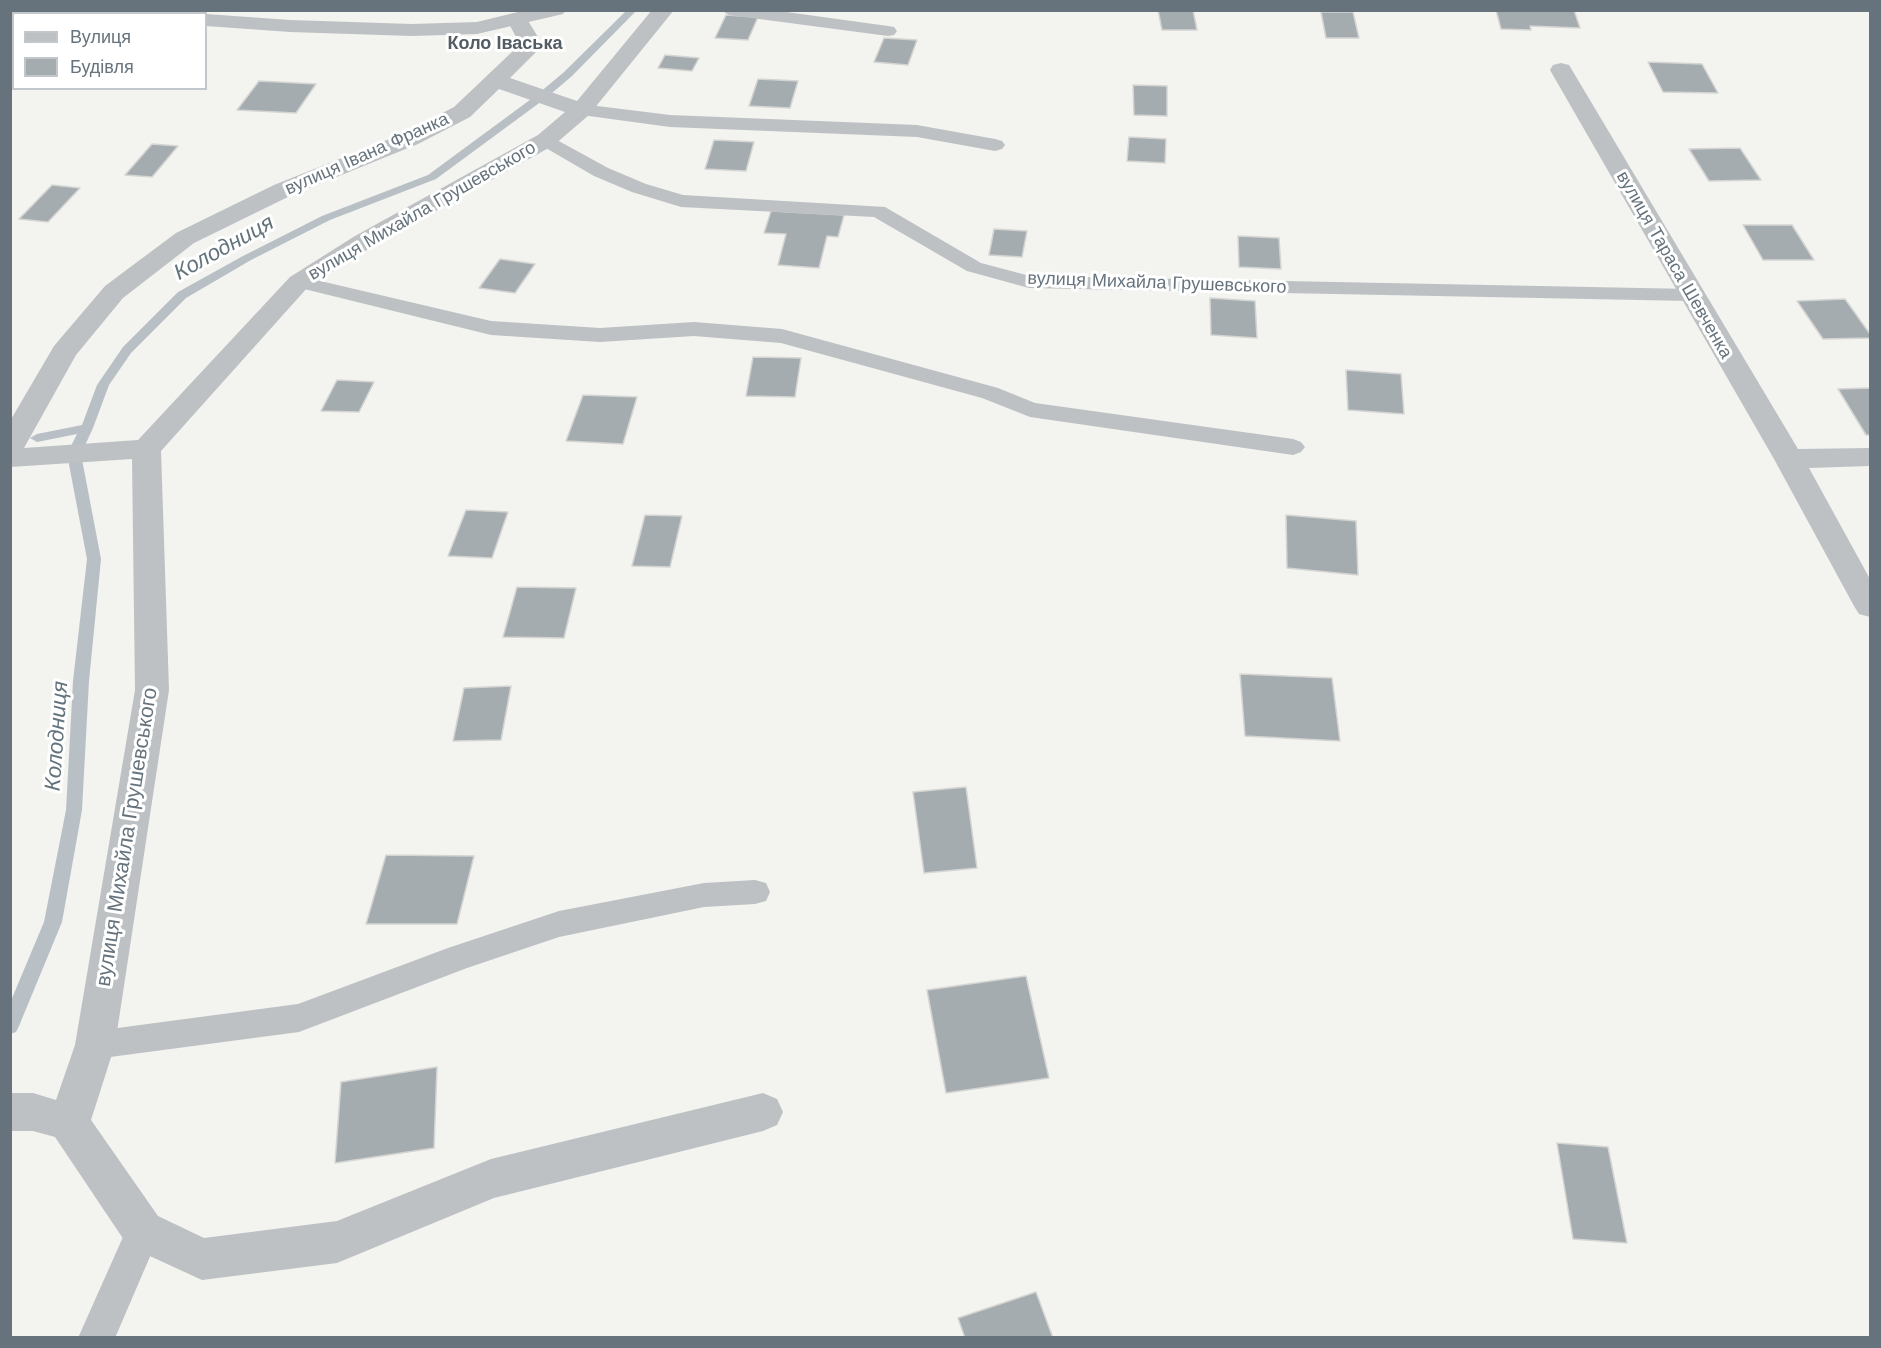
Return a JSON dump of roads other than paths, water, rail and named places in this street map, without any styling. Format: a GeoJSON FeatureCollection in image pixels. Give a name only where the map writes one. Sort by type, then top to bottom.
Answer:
{"type":"FeatureCollection","features":[{"type":"Feature","properties":{"kind":"street"},"geometry":{"type":"LineString","coordinates":[[67,10],[89,12]]}},
{"type":"Feature","properties":{"kind":"street"},"geometry":{"type":"LineString","coordinates":[[207,20],[290,26],[412,30],[477,27],[556,10]]}},
{"type":"Feature","properties":{"kind":"street","name":"вулиця Михайла Грушевського"},"geometry":{"type":"LineString","coordinates":[[143,1231],[38,1116],[95,1045],[152,690],[146,449],[299,282],[364,241],[546,141],[581,110],[664,10]]}},
{"type":"Feature","properties":{"kind":"street","name":"вулиця Івана Франка"},"geometry":{"type":"LineString","coordinates":[[10,447],[64,352],[114,292],[185,238],[283,190],[410,139],[462,112],[525,52],[527,37],[518,20]]}},
{"type":"Feature","properties":{"kind":"street","name":"вулиця Тараса Шевченка"},"geometry":{"type":"LineString","coordinates":[[1561,70],[1789,459],[1870,606]]}},
{"type":"Feature","properties":{"kind":"street"},"geometry":{"type":"LineString","coordinates":[[497,81],[581,110]]}},
{"type":"Feature","properties":{"kind":"street"},"geometry":{"type":"LineString","coordinates":[[10,458],[146,449]]}},
{"type":"Feature","properties":{"kind":"street"},"geometry":{"type":"LineString","coordinates":[[1789,459],[1870,457]]}},
{"type":"Feature","properties":{"kind":"street"},"geometry":{"type":"LineString","coordinates":[[143,1231],[202,1259],[337,1242],[491,1179],[763,1112]]}},
{"type":"Feature","properties":{"kind":"lane"},"geometry":{"type":"LineString","coordinates":[[729,10],[888,31]]}},
{"type":"Feature","properties":{"kind":"lane"},"geometry":{"type":"LineString","coordinates":[[581,110],[670,121],[917,131],[994,145]]}},
{"type":"Feature","properties":{"kind":"lane","name":"вулиця Михайла Грушевського"},"geometry":{"type":"LineString","coordinates":[[546,141],[601,172],[639,188],[681,201],[878,211],[974,267],[1029,282],[1691,295]]}},
{"type":"Feature","properties":{"kind":"lane","name":"вулиця Михайла Грушевського"},"geometry":{"type":"LineString","coordinates":[[299,282],[491,328],[600,335],[694,329],[782,336],[990,393],[1030,410],[1293,447]]}},
{"type":"Feature","properties":{"kind":"lane"},"geometry":{"type":"LineString","coordinates":[[95,1045],[299,1018],[459,957],[560,924],[704,895],[755,892]]}},
{"type":"Feature","properties":{"kind":"lane"},"geometry":{"type":"LineString","coordinates":[[96,1338],[143,1231]]}},
{"type":"Feature","properties":{"kind":"waterway","name":"Колодниця"},"geometry":{"type":"LineString","coordinates":[[87,428],[103,385],[127,350],[182,295],[247,258],[326,218],[432,177],[542,96],[568,74],[633,10]]}},
{"type":"Feature","properties":{"kind":"waterway","name":"Колодниця"},"geometry":{"type":"LineString","coordinates":[[10,1026],[53,922],[74,810],[81,681],[94,559],[74,454],[87,428]]}},
{"type":"Feature","properties":{"kind":"waterway"},"geometry":{"type":"LineString","coordinates":[[37,438],[87,428]]}},
{"type":"Feature","properties":{"kind":"district","name":"Коло Іваська"},"geometry":{"type":"Point","coordinates":[505,44]}}]}
